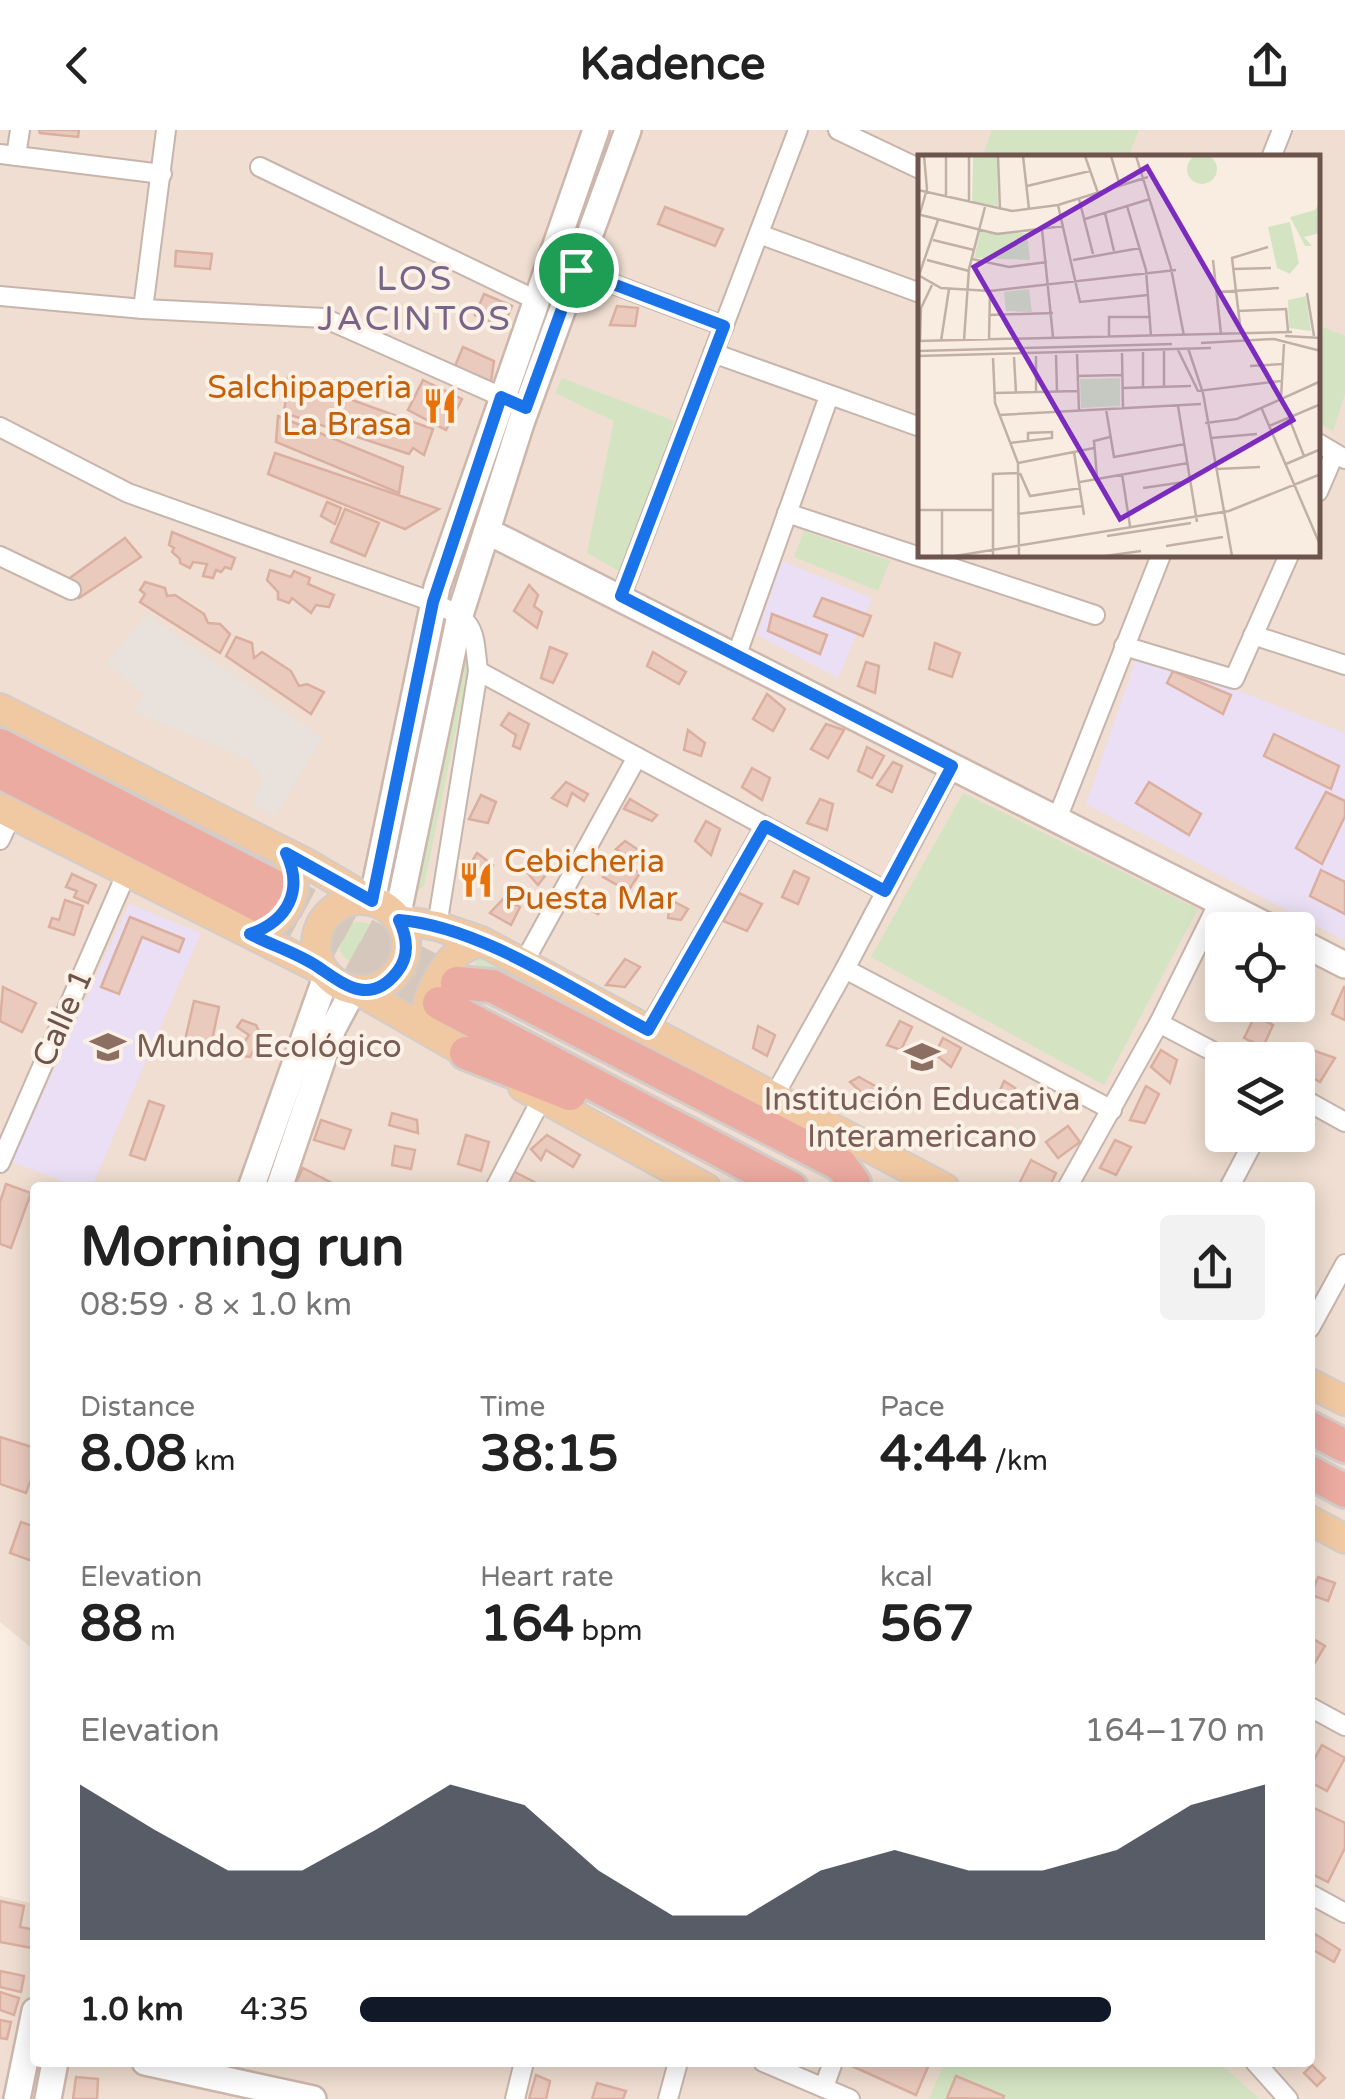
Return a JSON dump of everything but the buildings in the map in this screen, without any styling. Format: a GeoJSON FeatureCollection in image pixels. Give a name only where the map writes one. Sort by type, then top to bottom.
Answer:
{"type":"FeatureCollection","features":[{"type":"Feature","properties":{"kind":"highway"},"geometry":{"type":"LineString","coordinates":[[0,744],[266,911]]}},
{"type":"Feature","properties":{"kind":"highway"},"geometry":{"type":"LineString","coordinates":[[0,772],[266,911]]}},
{"type":"Feature","properties":{"kind":"highway"},"geometry":{"type":"LineString","coordinates":[[445,999],[492,986],[643,1045],[841,1165],[853,1182]]}},
{"type":"Feature","properties":{"kind":"highway"},"geometry":{"type":"LineString","coordinates":[[445,999],[781,1182]]}},
{"type":"Feature","properties":{"kind":"highway"},"geometry":{"type":"LineString","coordinates":[[445,999],[827,1182]]}},
{"type":"Feature","properties":{"kind":"highway"},"geometry":{"type":"LineString","coordinates":[[466,1052],[535,1078],[626,1120],[746,1182]]}},
{"type":"Feature","properties":{"kind":"highway"},"geometry":{"type":"LineString","coordinates":[[1315,1431],[1345,1446]]}},
{"type":"Feature","properties":{"kind":"highway"},"geometry":{"type":"LineString","coordinates":[[1315,1475],[1345,1491]]}},
{"type":"Feature","properties":{"kind":"main road"},"geometry":{"type":"LineString","coordinates":[[370,901],[433,602],[596,130]]}},
{"type":"Feature","properties":{"kind":"main road"},"geometry":{"type":"LineString","coordinates":[[398,919],[487,531],[526,408],[628,130]]}},
{"type":"Feature","properties":{"kind":"main road"},"geometry":{"type":"LineString","coordinates":[[487,531],[1239,912]]}},
{"type":"Feature","properties":{"kind":"main road"},"geometry":{"type":"LineString","coordinates":[[0,708],[286,853],[386,907],[398,919],[406,947],[404,962],[385,983],[356,989],[334,1028],[281,1182]]}},
{"type":"Feature","properties":{"kind":"main road"},"geometry":{"type":"LineString","coordinates":[[6,810],[127,872],[266,911],[334,981],[356,989],[445,999]]}},
{"type":"Feature","properties":{"kind":"main road"},"geometry":{"type":"LineString","coordinates":[[266,911],[266,928],[291,903],[294,868],[286,853]]}},
{"type":"Feature","properties":{"kind":"main road"},"geometry":{"type":"LineString","coordinates":[[253,1182],[326,972],[316,942],[319,928],[340,905],[354,900],[370,901]]}},
{"type":"Feature","properties":{"kind":"main road"},"geometry":{"type":"LineString","coordinates":[[398,919],[481,940],[524,964],[643,1045],[772,1098],[934,1182]]}},
{"type":"Feature","properties":{"kind":"main road"},"geometry":{"type":"LineString","coordinates":[[445,999],[425,1012],[456,954],[481,940]]}},
{"type":"Feature","properties":{"kind":"main road"},"geometry":{"type":"LineString","coordinates":[[1315,951],[1345,966]]}},
{"type":"Feature","properties":{"kind":"main road"},"geometry":{"type":"LineString","coordinates":[[445,999],[466,1052],[695,1182]]}},
{"type":"Feature","properties":{"kind":"main road"},"geometry":{"type":"LineString","coordinates":[[1315,1386],[1345,1401]]}},
{"type":"Feature","properties":{"kind":"main road"},"geometry":{"type":"LineString","coordinates":[[1315,1523],[1345,1538]]}},
{"type":"Feature","properties":{"kind":"main road"},"geometry":{"type":"LineString","coordinates":[[17,2099],[30,2041]]}},
{"type":"Feature","properties":{"kind":"main road"},"geometry":{"type":"LineString","coordinates":[[48,2099],[55,2067]]}},
{"type":"Feature","properties":{"kind":"main road"},"geometry":{"type":"LineString","coordinates":[[158,2067],[217,2089],[313,2099]]}},
{"type":"Feature","properties":{"kind":"street"},"geometry":{"type":"LineString","coordinates":[[20,130],[8,155],[162,174]]}},
{"type":"Feature","properties":{"kind":"street"},"geometry":{"type":"LineString","coordinates":[[143,308],[166,130]]}},
{"type":"Feature","properties":{"kind":"street"},"geometry":{"type":"LineString","coordinates":[[621,596],[798,130]]}},
{"type":"Feature","properties":{"kind":"street"},"geometry":{"type":"LineString","coordinates":[[838,130],[918,168]]}},
{"type":"Feature","properties":{"kind":"street"},"geometry":{"type":"LineString","coordinates":[[1272,155],[1282,130]]}},
{"type":"Feature","properties":{"kind":"street"},"geometry":{"type":"LineString","coordinates":[[260,167],[536,300]]}},
{"type":"Feature","properties":{"kind":"street"},"geometry":{"type":"LineString","coordinates":[[759,234],[918,293]]}},
{"type":"Feature","properties":{"kind":"street"},"geometry":{"type":"LineString","coordinates":[[576,270],[724,326]]}},
{"type":"Feature","properties":{"kind":"street"},"geometry":{"type":"LineString","coordinates":[[0,296],[324,318],[526,408]]}},
{"type":"Feature","properties":{"kind":"street"},"geometry":{"type":"LineString","coordinates":[[713,353],[918,426]]}},
{"type":"Feature","properties":{"kind":"street"},"geometry":{"type":"LineString","coordinates":[[736,657],[829,396]]}},
{"type":"Feature","properties":{"kind":"street"},"geometry":{"type":"LineString","coordinates":[[0,427],[128,494],[433,602],[467,623],[478,671],[437,926]]}},
{"type":"Feature","properties":{"kind":"street"},"geometry":{"type":"LineString","coordinates":[[1320,489],[1340,457]]}},
{"type":"Feature","properties":{"kind":"street"},"geometry":{"type":"LineString","coordinates":[[788,513],[918,556]]}},
{"type":"Feature","properties":{"kind":"street"},"geometry":{"type":"LineString","coordinates":[[0,556],[70,590]]}},
{"type":"Feature","properties":{"kind":"street"},"geometry":{"type":"LineString","coordinates":[[923,558],[1095,615]]}},
{"type":"Feature","properties":{"kind":"street"},"geometry":{"type":"LineString","coordinates":[[1057,820],[1160,558]]}},
{"type":"Feature","properties":{"kind":"street"},"geometry":{"type":"LineString","coordinates":[[1124,646],[1234,680],[1288,558]]}},
{"type":"Feature","properties":{"kind":"street"},"geometry":{"type":"LineString","coordinates":[[1253,634],[1345,665]]}},
{"type":"Feature","properties":{"kind":"street"},"geometry":{"type":"LineString","coordinates":[[478,671],[885,891]]}},
{"type":"Feature","properties":{"kind":"street"},"geometry":{"type":"LineString","coordinates":[[524,964],[638,758]]}},
{"type":"Feature","properties":{"kind":"street"},"geometry":{"type":"LineString","coordinates":[[772,1098],[952,766]]}},
{"type":"Feature","properties":{"kind":"street"},"geometry":{"type":"LineString","coordinates":[[0,840],[6,810]]}},
{"type":"Feature","properties":{"kind":"street"},"geometry":{"type":"LineString","coordinates":[[643,1045],[765,826]]}},
{"type":"Feature","properties":{"kind":"street","name":"Calle 1"},"geometry":{"type":"LineString","coordinates":[[0,1164],[7,1128],[127,872]]}},
{"type":"Feature","properties":{"kind":"street"},"geometry":{"type":"LineString","coordinates":[[1070,1182],[1159,1024],[1219,902]]}},
{"type":"Feature","properties":{"kind":"street"},"geometry":{"type":"LineString","coordinates":[[845,969],[1112,1110]]}},
{"type":"Feature","properties":{"kind":"street"},"geometry":{"type":"LineString","coordinates":[[1159,1024],[1205,1048]]}},
{"type":"Feature","properties":{"kind":"street"},"geometry":{"type":"LineString","coordinates":[[498,1182],[542,1098]]}},
{"type":"Feature","properties":{"kind":"street"},"geometry":{"type":"LineString","coordinates":[[1315,1105],[1345,1122]]}},
{"type":"Feature","properties":{"kind":"street"},"geometry":{"type":"LineString","coordinates":[[1231,1182],[1248,1152]]}},
{"type":"Feature","properties":{"kind":"street"},"geometry":{"type":"LineString","coordinates":[[1315,1319],[1345,1264]]}},
{"type":"Feature","properties":{"kind":"street"},"geometry":{"type":"LineString","coordinates":[[1315,1710],[1345,1726]]}},
{"type":"Feature","properties":{"kind":"street"},"geometry":{"type":"LineString","coordinates":[[1315,1897],[1339,1909],[1345,1888]]}},
{"type":"Feature","properties":{"kind":"street"},"geometry":{"type":"LineString","coordinates":[[515,2099],[523,2067]]}},
{"type":"Feature","properties":{"kind":"street"},"geometry":{"type":"LineString","coordinates":[[668,2099],[677,2067]]}},
{"type":"Feature","properties":{"kind":"street"},"geometry":{"type":"LineString","coordinates":[[775,2067],[850,2099]]}},
{"type":"Feature","properties":{"kind":"street"},"geometry":{"type":"LineString","coordinates":[[824,2087],[831,2067]]}},
{"type":"Feature","properties":{"kind":"street"},"geometry":{"type":"LineString","coordinates":[[1259,2067],[1288,2099]]}},
{"type":"Feature","properties":{"kind":"shaded area"},"geometry":{"type":"Polygon","coordinates":[[[0,130],[1345,130],[1345,2099],[0,2099],[0,1896],[30,1903],[30,2067],[1315,2067],[1315,1182],[30,1182],[30,1647],[0,1622],[0,130]]]}},
{"type":"Feature","properties":{"kind":"shaded area"},"geometry":{"type":"Polygon","coordinates":[[[782,561],[872,598],[838,678],[757,635],[782,561]]]}},
{"type":"Feature","properties":{"kind":"shaded area"},"geometry":{"type":"Polygon","coordinates":[[[147,614],[323,738],[275,817],[252,804],[263,778],[247,759],[132,711],[144,695],[106,663],[147,614]]]}},
{"type":"Feature","properties":{"kind":"shaded area"},"geometry":{"type":"Polygon","coordinates":[[[1139,651],[1345,733],[1345,941],[1315,925],[1315,912],[1290,912],[1086,804],[1139,651]]]}},
{"type":"Feature","properties":{"kind":"shaded area","name":"Mundo Ecológico"},"geometry":{"type":"Polygon","coordinates":[[[129,904],[201,933],[94,1182],[65,1182],[12,1162],[129,904]]]}},
{"type":"Feature","properties":{"kind":"green space"},"geometry":{"type":"Polygon","coordinates":[[[606,130],[619,130],[527,384],[517,380],[606,130]]]}},
{"type":"Feature","properties":{"kind":"green space"},"geometry":{"type":"Polygon","coordinates":[[[992,130],[1139,130],[1129,155],[983,155],[992,130]]]}},
{"type":"Feature","properties":{"kind":"green space"},"geometry":{"type":"Polygon","coordinates":[[[1320,326],[1345,336],[1345,394],[1333,431],[1320,425],[1320,326]]]}},
{"type":"Feature","properties":{"kind":"green space"},"geometry":{"type":"Polygon","coordinates":[[[562,378],[674,421],[624,574],[587,553],[614,421],[555,393],[562,378]]]}},
{"type":"Feature","properties":{"kind":"green space"},"geometry":{"type":"Polygon","coordinates":[[[804,531],[890,561],[878,591],[794,557],[804,531]]]}},
{"type":"Feature","properties":{"kind":"green space"},"geometry":{"type":"Polygon","coordinates":[[[463,663],[469,667],[424,886],[417,891],[437,764],[463,663]]]}},
{"type":"Feature","properties":{"kind":"green space"},"geometry":{"type":"Polygon","coordinates":[[[963,793],[1198,909],[1104,1085],[871,957],[963,793]]]}},
{"type":"Feature","properties":{"kind":"green space"},"geometry":{"type":"Polygon","coordinates":[[[360,922],[375,928],[381,943],[375,958],[360,964],[345,958],[339,943],[345,928],[360,922]]]}},
{"type":"Feature","properties":{"kind":"green space"},"geometry":{"type":"Polygon","coordinates":[[[480,953],[775,1110],[769,1121],[475,964],[480,953]]]}},
{"type":"Feature","properties":{"kind":"green space"},"geometry":{"type":"Polygon","coordinates":[[[943,2067],[1224,2067],[1260,2099],[929,2099],[943,2067]]]}},
{"type":"Feature","properties":{"kind":"tunnel"},"geometry":{"type":"LineString","coordinates":[[280,889],[450,979]]}},
{"type":"Feature","properties":{"kind":"tunnel"},"geometry":{"type":"LineString","coordinates":[[268,910],[439,1003]]}},
{"type":"Feature","properties":{"kind":"place","name":"Salchipaperia La Brasa"},"geometry":{"type":"Point","coordinates":[440,406]}},
{"type":"Feature","properties":{"kind":"place","name":"Cebicheria Puesta Mar"},"geometry":{"type":"Point","coordinates":[476,880]}},
{"type":"Feature","properties":{"kind":"place","name":"Mundo Ecológico"},"geometry":{"type":"Point","coordinates":[108,1047]}},
{"type":"Feature","properties":{"kind":"place","name":"Institución Educativa Interamericano"},"geometry":{"type":"Point","coordinates":[922,1057]}},
{"type":"Feature","properties":{"kind":"district","name":"LOS JACINTOS"},"geometry":{"type":"Point","coordinates":[415,299]}},
{"type":"Feature","properties":{"kind":"route"},"geometry":{"type":"LineString","coordinates":[[576,270],[724,326],[621,596],[952,766],[885,891],[765,826],[648,1030],[481,940],[418,921],[399,920],[405,932],[404,962],[385,983],[371,989],[344,986],[324,970],[250,934],[280,918],[291,903],[294,868],[286,853],[372,901],[433,602],[501,397],[526,408],[576,270]]}}]}
